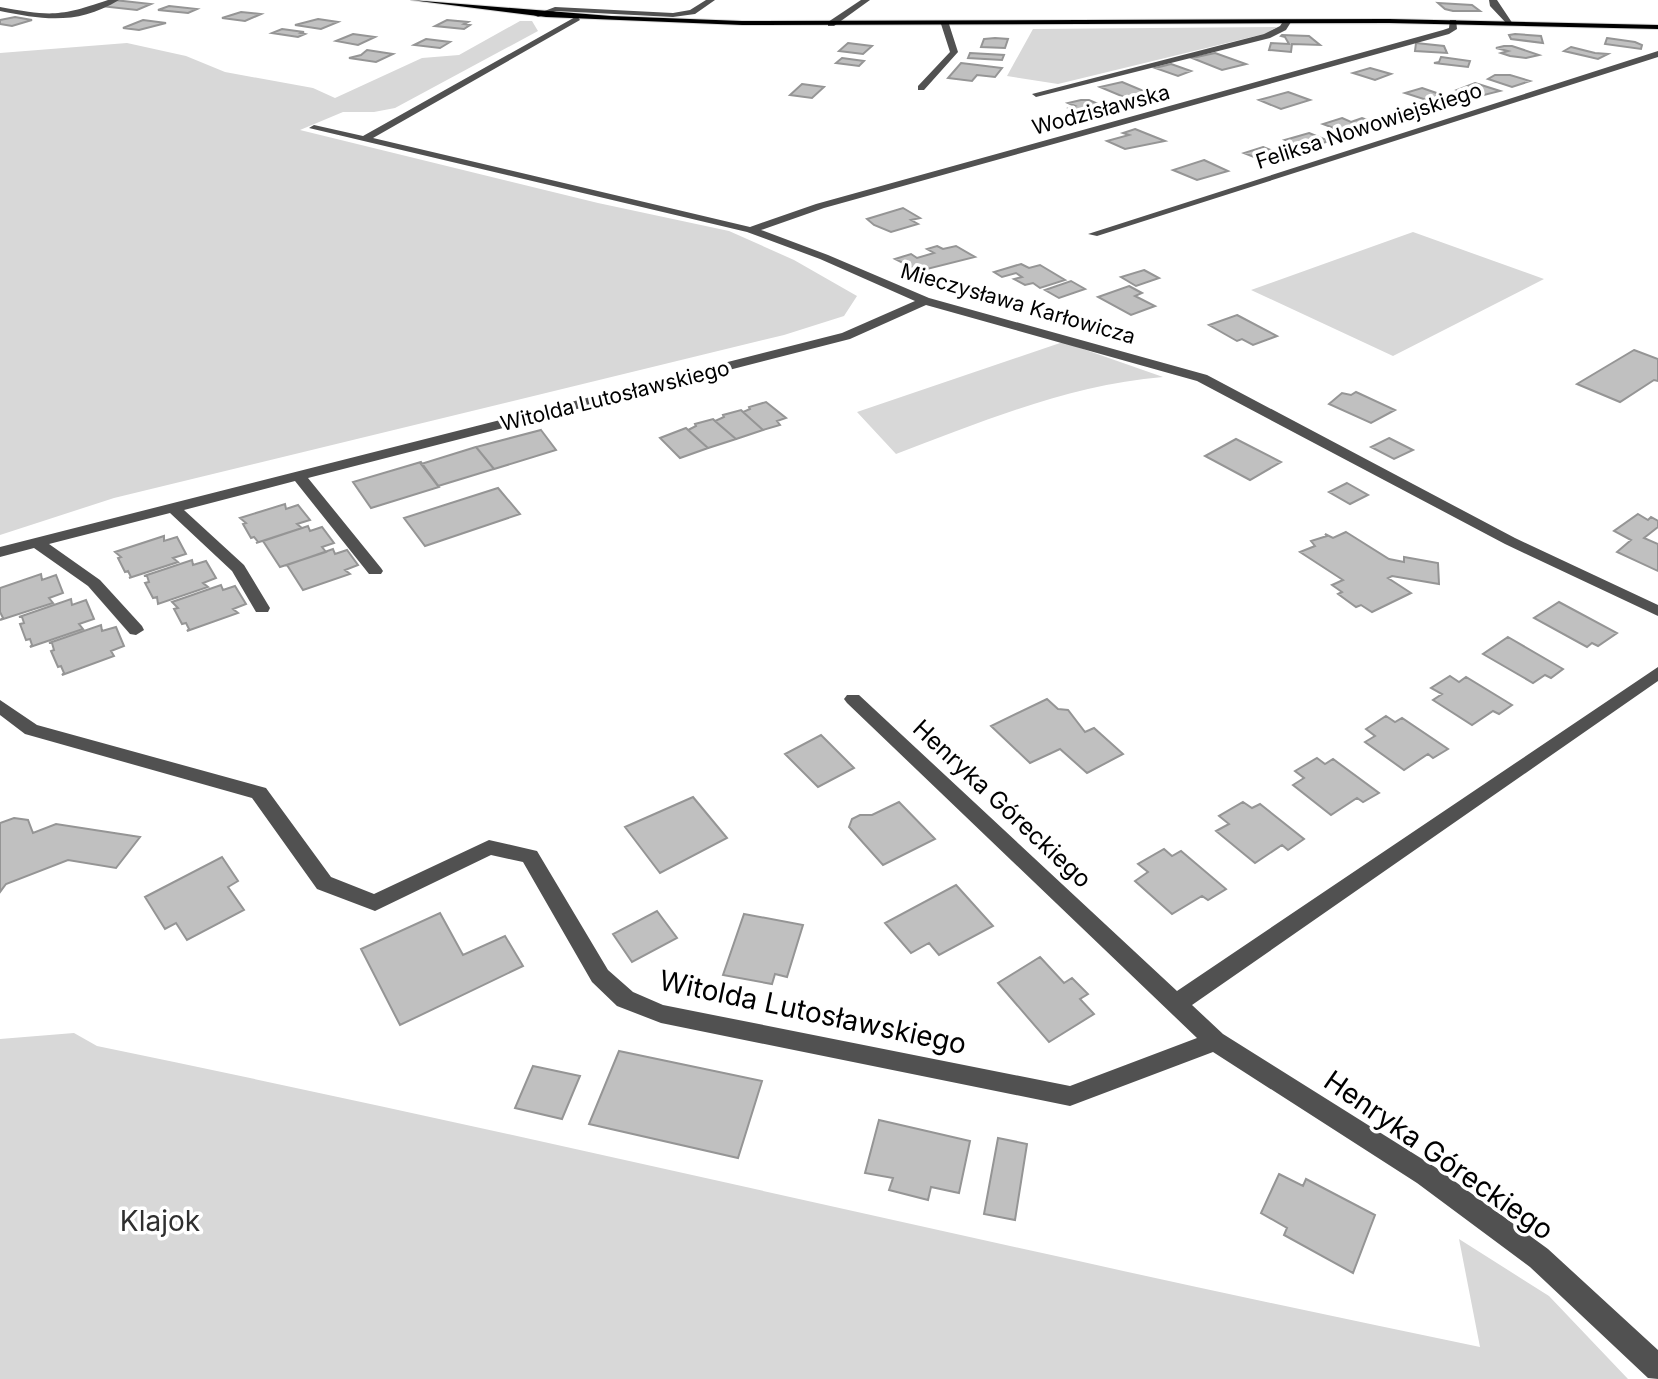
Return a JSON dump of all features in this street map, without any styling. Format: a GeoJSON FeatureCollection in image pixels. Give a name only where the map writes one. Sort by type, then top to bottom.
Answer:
{"type":"FeatureCollection","features":[{"type":"Feature","properties":{"kind":"main road","name":"Wodzisławska"},"geometry":{"type":"LineString","coordinates":[[415,0],[577,18],[831,24],[1510,22],[1658,27]]}},
{"type":"Feature","properties":{"kind":"street"},"geometry":{"type":"LineString","coordinates":[[0,9],[48,18],[69,16],[115,0]]}},
{"type":"Feature","properties":{"kind":"street"},"geometry":{"type":"LineString","coordinates":[[538,15],[555,9],[673,15],[692,12],[711,0]]}},
{"type":"Feature","properties":{"kind":"street"},"geometry":{"type":"LineString","coordinates":[[831,24],[866,0]]}},
{"type":"Feature","properties":{"kind":"street"},"geometry":{"type":"LineString","coordinates":[[1493,0],[1493,4],[1510,22]]}},
{"type":"Feature","properties":{"kind":"street"},"geometry":{"type":"LineString","coordinates":[[364,139],[540,42],[577,18]]}},
{"type":"Feature","properties":{"kind":"street","name":"Wodzisławska"},"geometry":{"type":"LineString","coordinates":[[1036,94],[1267,36],[1283,28],[1287,22]]}},
{"type":"Feature","properties":{"kind":"street","name":"Wodzisławska"},"geometry":{"type":"LineString","coordinates":[[751,230],[790,214],[1446,32],[1453,29],[1453,22]]}},
{"type":"Feature","properties":{"kind":"street"},"geometry":{"type":"LineString","coordinates":[[921,88],[954,52],[945,23]]}},
{"type":"Feature","properties":{"kind":"street","name":"Feliksa Nowowiejskiego"},"geometry":{"type":"LineString","coordinates":[[1093,234],[1658,54]]}},
{"type":"Feature","properties":{"kind":"street","name":"Mieczysława Karłowicza"},"geometry":{"type":"LineString","coordinates":[[314,128],[751,230],[824,257],[925,301],[1202,378],[1510,541],[1658,611]]}},
{"type":"Feature","properties":{"kind":"street","name":"Witolda Lutosławskiego"},"geometry":{"type":"LineString","coordinates":[[0,552],[846,336],[925,301]]}},
{"type":"Feature","properties":{"kind":"street"},"geometry":{"type":"LineString","coordinates":[[299,476],[375,571]]}},
{"type":"Feature","properties":{"kind":"street"},"geometry":{"type":"LineString","coordinates":[[173,508],[238,568],[261,608]]}},
{"type":"Feature","properties":{"kind":"street"},"geometry":{"type":"LineString","coordinates":[[37,543],[94,583],[136,629]]}},
{"type":"Feature","properties":{"kind":"street"},"geometry":{"type":"LineString","coordinates":[[1176,1004],[1658,673]]}},
{"type":"Feature","properties":{"kind":"street","name":"Henryka Góreckiego"},"geometry":{"type":"LineString","coordinates":[[853,699],[1215,1041],[1426,1175],[1539,1258],[1658,1368]]}},
{"type":"Feature","properties":{"kind":"street","name":"Witolda Lutosławskiego"},"geometry":{"type":"LineString","coordinates":[[0,706],[31,730],[259,793],[324,883],[375,903],[489,847],[530,856],[600,976],[625,999],[661,1014],[1070,1096],[1215,1041]]}},
{"type":"Feature","properties":{"kind":"green space"},"geometry":{"type":"Polygon","coordinates":[[[520,21],[532,21],[538,31],[395,108],[374,112],[343,112],[300,130],[598,203],[729,231],[794,260],[857,296],[844,316],[784,335],[114,498],[0,535],[0,53],[127,43],[186,56],[225,72],[313,88],[335,98],[422,58],[459,55],[520,21]]]}},
{"type":"Feature","properties":{"kind":"green space"},"geometry":{"type":"Polygon","coordinates":[[[1277,27],[1264,34],[1058,84],[1007,76],[1033,29],[1277,27]]]}},
{"type":"Feature","properties":{"kind":"green space"},"geometry":{"type":"Polygon","coordinates":[[[1413,232],[1544,279],[1393,356],[1251,290],[1413,232]]]}},
{"type":"Feature","properties":{"kind":"green space"},"geometry":{"type":"Polygon","coordinates":[[[1063,342],[1163,377],[1128,381],[1060,396],[994,417],[896,454],[857,412],[1063,342]]]}},
{"type":"Feature","properties":{"kind":"green space","name":"Klajok"},"geometry":{"type":"Polygon","coordinates":[[[74,1033],[97,1046],[1480,1347],[1459,1239],[1549,1296],[1628,1379],[0,1379],[0,1039],[74,1033]]]}},
{"type":"Feature","properties":{"kind":"building"},"geometry":{"type":"Polygon","coordinates":[[[114,0],[151,4],[137,10],[100,6],[114,0]]]}},
{"type":"Feature","properties":{"kind":"building"},"geometry":{"type":"Polygon","coordinates":[[[1438,3],[1472,5],[1480,11],[1453,11],[1438,3]]]}},
{"type":"Feature","properties":{"kind":"building"},"geometry":{"type":"Polygon","coordinates":[[[169,6],[197,9],[188,13],[158,10],[169,6]]]}},
{"type":"Feature","properties":{"kind":"building"},"geometry":{"type":"Polygon","coordinates":[[[241,12],[261,14],[245,21],[222,18],[241,12]]]}},
{"type":"Feature","properties":{"kind":"building"},"geometry":{"type":"Polygon","coordinates":[[[15,17],[32,20],[12,26],[0,24],[0,20],[15,17]]]}},
{"type":"Feature","properties":{"kind":"building"},"geometry":{"type":"Polygon","coordinates":[[[318,19],[338,22],[321,29],[295,25],[318,19]]]}},
{"type":"Feature","properties":{"kind":"building"},"geometry":{"type":"Polygon","coordinates":[[[143,20],[166,23],[139,30],[123,28],[143,20]]]}},
{"type":"Feature","properties":{"kind":"building"},"geometry":{"type":"Polygon","coordinates":[[[447,20],[468,22],[464,24],[470,25],[464,29],[435,26],[447,20]]]}},
{"type":"Feature","properties":{"kind":"building"},"geometry":{"type":"Polygon","coordinates":[[[282,29],[305,34],[298,37],[272,33],[282,29]]]}},
{"type":"Feature","properties":{"kind":"building"},"geometry":{"type":"Polygon","coordinates":[[[353,34],[375,37],[358,45],[336,41],[353,34]]]}},
{"type":"Feature","properties":{"kind":"building"},"geometry":{"type":"Polygon","coordinates":[[[1282,35],[1309,36],[1320,45],[1292,44],[1291,52],[1269,50],[1271,43],[1289,44],[1282,35]]]}},
{"type":"Feature","properties":{"kind":"building"},"geometry":{"type":"Polygon","coordinates":[[[1509,35],[1541,36],[1543,43],[1511,39],[1509,35]]]}},
{"type":"Feature","properties":{"kind":"building"},"geometry":{"type":"Polygon","coordinates":[[[1607,38],[1635,42],[1642,45],[1641,49],[1605,44],[1607,38]]]}},
{"type":"Feature","properties":{"kind":"building"},"geometry":{"type":"Polygon","coordinates":[[[426,39],[450,42],[440,48],[414,45],[426,39]]]}},
{"type":"Feature","properties":{"kind":"building"},"geometry":{"type":"Polygon","coordinates":[[[984,39],[1008,39],[1005,48],[981,47],[984,39]]]}},
{"type":"Feature","properties":{"kind":"building"},"geometry":{"type":"Polygon","coordinates":[[[848,43],[872,46],[863,54],[839,51],[848,43]]]}},
{"type":"Feature","properties":{"kind":"building"},"geometry":{"type":"Polygon","coordinates":[[[1416,43],[1444,46],[1447,53],[1415,51],[1416,43]]]}},
{"type":"Feature","properties":{"kind":"building"},"geometry":{"type":"Polygon","coordinates":[[[1504,46],[1539,55],[1526,58],[1510,56],[1501,53],[1508,51],[1496,48],[1504,46]]]}},
{"type":"Feature","properties":{"kind":"building"},"geometry":{"type":"Polygon","coordinates":[[[1571,47],[1608,54],[1598,59],[1564,51],[1571,47]]]}},
{"type":"Feature","properties":{"kind":"building"},"geometry":{"type":"Polygon","coordinates":[[[367,50],[393,54],[376,62],[349,58],[361,55],[367,50]]]}},
{"type":"Feature","properties":{"kind":"building"},"geometry":{"type":"Polygon","coordinates":[[[970,53],[1004,55],[1002,60],[968,58],[970,53]]]}},
{"type":"Feature","properties":{"kind":"building"},"geometry":{"type":"Polygon","coordinates":[[[1215,53],[1246,64],[1222,70],[1192,58],[1215,53]]]}},
{"type":"Feature","properties":{"kind":"building"},"geometry":{"type":"Polygon","coordinates":[[[1441,57],[1470,61],[1468,67],[1434,63],[1439,62],[1441,57]]]}},
{"type":"Feature","properties":{"kind":"building"},"geometry":{"type":"Polygon","coordinates":[[[842,58],[864,61],[859,66],[836,63],[842,58]]]}},
{"type":"Feature","properties":{"kind":"building"},"geometry":{"type":"Polygon","coordinates":[[[961,63],[1002,68],[995,77],[977,75],[972,81],[948,78],[961,63]]]}},
{"type":"Feature","properties":{"kind":"building"},"geometry":{"type":"Polygon","coordinates":[[[1171,64],[1191,71],[1178,76],[1155,68],[1171,64]]]}},
{"type":"Feature","properties":{"kind":"building"},"geometry":{"type":"Polygon","coordinates":[[[1370,68],[1391,74],[1375,80],[1353,73],[1370,68]]]}},
{"type":"Feature","properties":{"kind":"building"},"geometry":{"type":"Polygon","coordinates":[[[1495,75],[1510,75],[1530,81],[1512,87],[1488,79],[1495,75]]]}},
{"type":"Feature","properties":{"kind":"building"},"geometry":{"type":"Polygon","coordinates":[[[1122,82],[1150,96],[1131,100],[1100,87],[1122,82]]]}},
{"type":"Feature","properties":{"kind":"building"},"geometry":{"type":"Polygon","coordinates":[[[1475,83],[1500,91],[1476,97],[1457,90],[1475,83]]]}},
{"type":"Feature","properties":{"kind":"building"},"geometry":{"type":"Polygon","coordinates":[[[802,84],[824,87],[812,98],[790,95],[802,84]]]}},
{"type":"Feature","properties":{"kind":"building"},"geometry":{"type":"Polygon","coordinates":[[[1422,88],[1460,101],[1438,107],[1422,102],[1427,100],[1405,93],[1422,88]]]}},
{"type":"Feature","properties":{"kind":"building"},"geometry":{"type":"Polygon","coordinates":[[[1288,92],[1310,100],[1281,109],[1259,100],[1288,92]]]}},
{"type":"Feature","properties":{"kind":"building"},"geometry":{"type":"Polygon","coordinates":[[[1089,100],[1103,106],[1083,114],[1069,108],[1075,106],[1068,103],[1089,100]]]}},
{"type":"Feature","properties":{"kind":"building"},"geometry":{"type":"Polygon","coordinates":[[[1342,118],[1351,122],[1362,118],[1382,125],[1352,135],[1323,124],[1342,118]]]}},
{"type":"Feature","properties":{"kind":"building"},"geometry":{"type":"Polygon","coordinates":[[[1135,129],[1165,141],[1125,149],[1107,141],[1129,135],[1123,133],[1135,129]]]}},
{"type":"Feature","properties":{"kind":"building"},"geometry":{"type":"Polygon","coordinates":[[[1309,133],[1329,141],[1306,148],[1285,140],[1309,133]]]}},
{"type":"Feature","properties":{"kind":"building"},"geometry":{"type":"Polygon","coordinates":[[[1263,147],[1283,155],[1264,161],[1244,153],[1263,147]]]}},
{"type":"Feature","properties":{"kind":"building"},"geometry":{"type":"Polygon","coordinates":[[[1204,160],[1228,171],[1197,180],[1173,170],[1204,160]]]}},
{"type":"Feature","properties":{"kind":"building"},"geometry":{"type":"Polygon","coordinates":[[[903,208],[920,218],[911,220],[918,224],[891,232],[867,219],[903,208]]]}},
{"type":"Feature","properties":{"kind":"building"},"geometry":{"type":"Polygon","coordinates":[[[937,246],[943,249],[956,246],[975,257],[919,271],[895,259],[911,254],[917,258],[934,253],[927,249],[937,246]]]}},
{"type":"Feature","properties":{"kind":"building"},"geometry":{"type":"Polygon","coordinates":[[[1021,264],[1029,268],[1040,265],[1065,280],[1040,288],[1033,283],[1025,285],[1014,279],[1022,277],[1016,273],[1002,277],[994,272],[1021,264]]]}},
{"type":"Feature","properties":{"kind":"building"},"geometry":{"type":"Polygon","coordinates":[[[1144,270],[1159,278],[1136,286],[1121,277],[1144,270]]]}},
{"type":"Feature","properties":{"kind":"building"},"geometry":{"type":"Polygon","coordinates":[[[1071,281],[1085,289],[1059,298],[1045,290],[1071,281]]]}},
{"type":"Feature","properties":{"kind":"building"},"geometry":{"type":"Polygon","coordinates":[[[1129,286],[1142,293],[1135,296],[1155,306],[1131,315],[1098,297],[1129,286]]]}},
{"type":"Feature","properties":{"kind":"building"},"geometry":{"type":"Polygon","coordinates":[[[1237,315],[1277,336],[1253,345],[1242,339],[1237,341],[1209,325],[1237,315]]]}},
{"type":"Feature","properties":{"kind":"building"},"geometry":{"type":"Polygon","coordinates":[[[1634,350],[1658,359],[1658,381],[1654,380],[1620,402],[1577,384],[1634,350]]]}},
{"type":"Feature","properties":{"kind":"building"},"geometry":{"type":"Polygon","coordinates":[[[1356,392],[1395,410],[1371,423],[1329,404],[1342,393],[1351,395],[1356,392]]]}},
{"type":"Feature","properties":{"kind":"building"},"geometry":{"type":"Polygon","coordinates":[[[766,402],[786,418],[777,421],[780,425],[763,430],[743,412],[750,409],[749,407],[766,402]]]}},
{"type":"Feature","properties":{"kind":"building"},"geometry":{"type":"Polygon","coordinates":[[[741,410],[763,430],[736,439],[715,421],[724,417],[723,415],[741,410]]]}},
{"type":"Feature","properties":{"kind":"building"},"geometry":{"type":"Polygon","coordinates":[[[713,419],[736,439],[708,448],[688,430],[696,426],[695,424],[713,419]]]}},
{"type":"Feature","properties":{"kind":"building"},"geometry":{"type":"Polygon","coordinates":[[[686,428],[708,448],[680,458],[660,438],[686,428]]]}},
{"type":"Feature","properties":{"kind":"building"},"geometry":{"type":"Polygon","coordinates":[[[541,430],[556,450],[494,469],[476,447],[541,430]]]}},
{"type":"Feature","properties":{"kind":"building"},"geometry":{"type":"Polygon","coordinates":[[[1389,438],[1413,450],[1394,459],[1371,447],[1389,438]]]}},
{"type":"Feature","properties":{"kind":"building"},"geometry":{"type":"Polygon","coordinates":[[[1236,439],[1281,462],[1250,480],[1205,456],[1236,439]]]}},
{"type":"Feature","properties":{"kind":"building"},"geometry":{"type":"Polygon","coordinates":[[[476,447],[494,469],[438,486],[421,464],[476,447]]]}},
{"type":"Feature","properties":{"kind":"building"},"geometry":{"type":"Polygon","coordinates":[[[421,462],[439,487],[371,508],[353,482],[421,462]]]}},
{"type":"Feature","properties":{"kind":"building"},"geometry":{"type":"Polygon","coordinates":[[[1347,483],[1368,495],[1350,504],[1329,492],[1347,483]]]}},
{"type":"Feature","properties":{"kind":"building"},"geometry":{"type":"Polygon","coordinates":[[[498,488],[520,514],[425,546],[404,518],[498,488]]]}},
{"type":"Feature","properties":{"kind":"building"},"geometry":{"type":"Polygon","coordinates":[[[285,504],[286,509],[298,505],[310,520],[297,524],[302,528],[256,543],[258,542],[254,537],[251,538],[243,524],[246,523],[240,518],[285,504]]]}},
{"type":"Feature","properties":{"kind":"building"},"geometry":{"type":"Polygon","coordinates":[[[1638,514],[1648,520],[1651,517],[1658,521],[1658,527],[1644,538],[1658,544],[1658,571],[1617,552],[1631,540],[1614,531],[1638,514]]]}},
{"type":"Feature","properties":{"kind":"building"},"geometry":{"type":"Polygon","coordinates":[[[308,526],[310,531],[322,527],[334,543],[322,547],[326,552],[280,567],[263,541],[308,526]]]}},
{"type":"Feature","properties":{"kind":"building"},"geometry":{"type":"Polygon","coordinates":[[[1346,532],[1389,559],[1404,562],[1404,557],[1438,563],[1439,584],[1392,576],[1388,578],[1411,593],[1372,612],[1361,605],[1356,607],[1338,594],[1342,592],[1332,585],[1343,580],[1300,552],[1315,546],[1311,541],[1327,536],[1325,534],[1333,538],[1346,532]]]}},
{"type":"Feature","properties":{"kind":"building"},"geometry":{"type":"Polygon","coordinates":[[[164,536],[164,541],[177,537],[186,554],[173,558],[178,562],[129,578],[131,577],[128,571],[125,572],[118,558],[121,557],[115,552],[164,536]]]}},
{"type":"Feature","properties":{"kind":"building"},"geometry":{"type":"Polygon","coordinates":[[[333,549],[335,554],[347,550],[358,565],[345,570],[350,574],[303,590],[287,565],[333,549]]]}},
{"type":"Feature","properties":{"kind":"building"},"geometry":{"type":"Polygon","coordinates":[[[192,560],[193,565],[206,561],[216,578],[203,583],[208,587],[158,604],[157,597],[153,598],[145,583],[149,582],[147,576],[144,576],[192,560]]]}},
{"type":"Feature","properties":{"kind":"building"},"geometry":{"type":"Polygon","coordinates":[[[41,574],[42,580],[56,575],[63,593],[49,598],[53,603],[0,620],[3,618],[0,612],[0,588],[41,574]]]}},
{"type":"Feature","properties":{"kind":"building"},"geometry":{"type":"Polygon","coordinates":[[[221,585],[223,590],[235,586],[246,604],[233,609],[238,613],[187,631],[189,629],[186,623],[182,624],[174,609],[178,608],[172,602],[221,585]]]}},
{"type":"Feature","properties":{"kind":"building"},"geometry":{"type":"Polygon","coordinates":[[[71,599],[72,605],[86,600],[94,619],[79,624],[83,629],[30,647],[30,639],[26,640],[20,624],[24,623],[22,617],[19,617],[71,599]]]}},
{"type":"Feature","properties":{"kind":"building"},"geometry":{"type":"Polygon","coordinates":[[[1559,602],[1617,633],[1598,646],[1592,643],[1587,647],[1534,618],[1559,602]]]}},
{"type":"Feature","properties":{"kind":"building"},"geometry":{"type":"Polygon","coordinates":[[[101,625],[102,631],[116,627],[124,646],[111,651],[114,656],[62,675],[64,673],[61,666],[58,667],[51,651],[54,650],[52,643],[49,643],[101,625]]]}},
{"type":"Feature","properties":{"kind":"building"},"geometry":{"type":"Polygon","coordinates":[[[1508,637],[1563,669],[1551,678],[1545,675],[1533,683],[1483,654],[1508,637]]]}},
{"type":"Feature","properties":{"kind":"building"},"geometry":{"type":"Polygon","coordinates":[[[1450,676],[1459,682],[1466,677],[1512,705],[1499,714],[1493,711],[1472,725],[1433,700],[1442,694],[1431,688],[1450,676]]]}},
{"type":"Feature","properties":{"kind":"building"},"geometry":{"type":"Polygon","coordinates":[[[1047,699],[1058,709],[1068,710],[1085,732],[1094,728],[1123,754],[1087,773],[1060,749],[1030,763],[991,726],[1047,699]]]}},
{"type":"Feature","properties":{"kind":"building"},"geometry":{"type":"Polygon","coordinates":[[[1386,716],[1395,722],[1402,718],[1448,749],[1433,758],[1428,754],[1404,770],[1365,742],[1375,736],[1366,729],[1386,716]]]}},
{"type":"Feature","properties":{"kind":"building"},"geometry":{"type":"Polygon","coordinates":[[[821,735],[854,768],[818,787],[785,754],[821,735]]]}},
{"type":"Feature","properties":{"kind":"building"},"geometry":{"type":"Polygon","coordinates":[[[1317,758],[1325,764],[1333,759],[1379,793],[1363,802],[1357,798],[1331,815],[1293,785],[1304,778],[1295,771],[1317,758]]]}},
{"type":"Feature","properties":{"kind":"building"},"geometry":{"type":"Polygon","coordinates":[[[693,797],[727,838],[660,873],[625,827],[693,797]]]}},
{"type":"Feature","properties":{"kind":"building"},"geometry":{"type":"Polygon","coordinates":[[[899,802],[935,839],[883,865],[849,827],[852,819],[860,815],[872,815],[899,802]]]}},
{"type":"Feature","properties":{"kind":"building"},"geometry":{"type":"Polygon","coordinates":[[[1243,802],[1252,808],[1260,804],[1304,839],[1288,850],[1282,845],[1255,863],[1216,831],[1229,824],[1219,816],[1243,802]]]}},
{"type":"Feature","properties":{"kind":"building"},"geometry":{"type":"Polygon","coordinates":[[[14,818],[28,820],[33,833],[56,824],[140,837],[116,868],[68,860],[6,884],[0,892],[0,823],[14,818]]]}},
{"type":"Feature","properties":{"kind":"building"},"geometry":{"type":"Polygon","coordinates":[[[1164,849],[1172,856],[1181,851],[1226,889],[1208,900],[1202,896],[1172,914],[1135,881],[1148,872],[1138,864],[1164,849]]]}},
{"type":"Feature","properties":{"kind":"building"},"geometry":{"type":"Polygon","coordinates":[[[222,857],[238,881],[228,887],[244,910],[187,940],[176,923],[165,929],[145,897],[222,857]]]}},
{"type":"Feature","properties":{"kind":"building"},"geometry":{"type":"Polygon","coordinates":[[[956,885],[993,926],[939,955],[929,943],[911,953],[885,923],[956,885]]]}},
{"type":"Feature","properties":{"kind":"building"},"geometry":{"type":"Polygon","coordinates":[[[657,911],[677,938],[632,962],[613,934],[657,911]]]}},
{"type":"Feature","properties":{"kind":"building"},"geometry":{"type":"Polygon","coordinates":[[[440,913],[463,955],[505,936],[523,966],[400,1025],[361,949],[440,913]]]}},
{"type":"Feature","properties":{"kind":"building"},"geometry":{"type":"Polygon","coordinates":[[[744,914],[803,925],[787,977],[775,974],[772,984],[723,975],[744,914]]]}},
{"type":"Feature","properties":{"kind":"building"},"geometry":{"type":"Polygon","coordinates":[[[1040,957],[1064,983],[1072,978],[1088,994],[1080,999],[1094,1014],[1049,1042],[998,983],[1040,957]]]}},
{"type":"Feature","properties":{"kind":"building"},"geometry":{"type":"Polygon","coordinates":[[[619,1051],[762,1081],[738,1158],[589,1124],[619,1051]]]}},
{"type":"Feature","properties":{"kind":"building"},"geometry":{"type":"Polygon","coordinates":[[[533,1066],[580,1076],[562,1119],[515,1108],[533,1066]]]}},
{"type":"Feature","properties":{"kind":"building"},"geometry":{"type":"Polygon","coordinates":[[[879,1120],[970,1141],[959,1193],[931,1187],[928,1200],[889,1190],[893,1178],[865,1173],[879,1120]]]}},
{"type":"Feature","properties":{"kind":"building"},"geometry":{"type":"Polygon","coordinates":[[[998,1138],[1027,1144],[1015,1220],[984,1214],[998,1138]]]}},
{"type":"Feature","properties":{"kind":"building"},"geometry":{"type":"Polygon","coordinates":[[[1279,1174],[1303,1186],[1306,1179],[1375,1215],[1353,1273],[1284,1235],[1287,1228],[1261,1213],[1279,1174]]]}}]}
